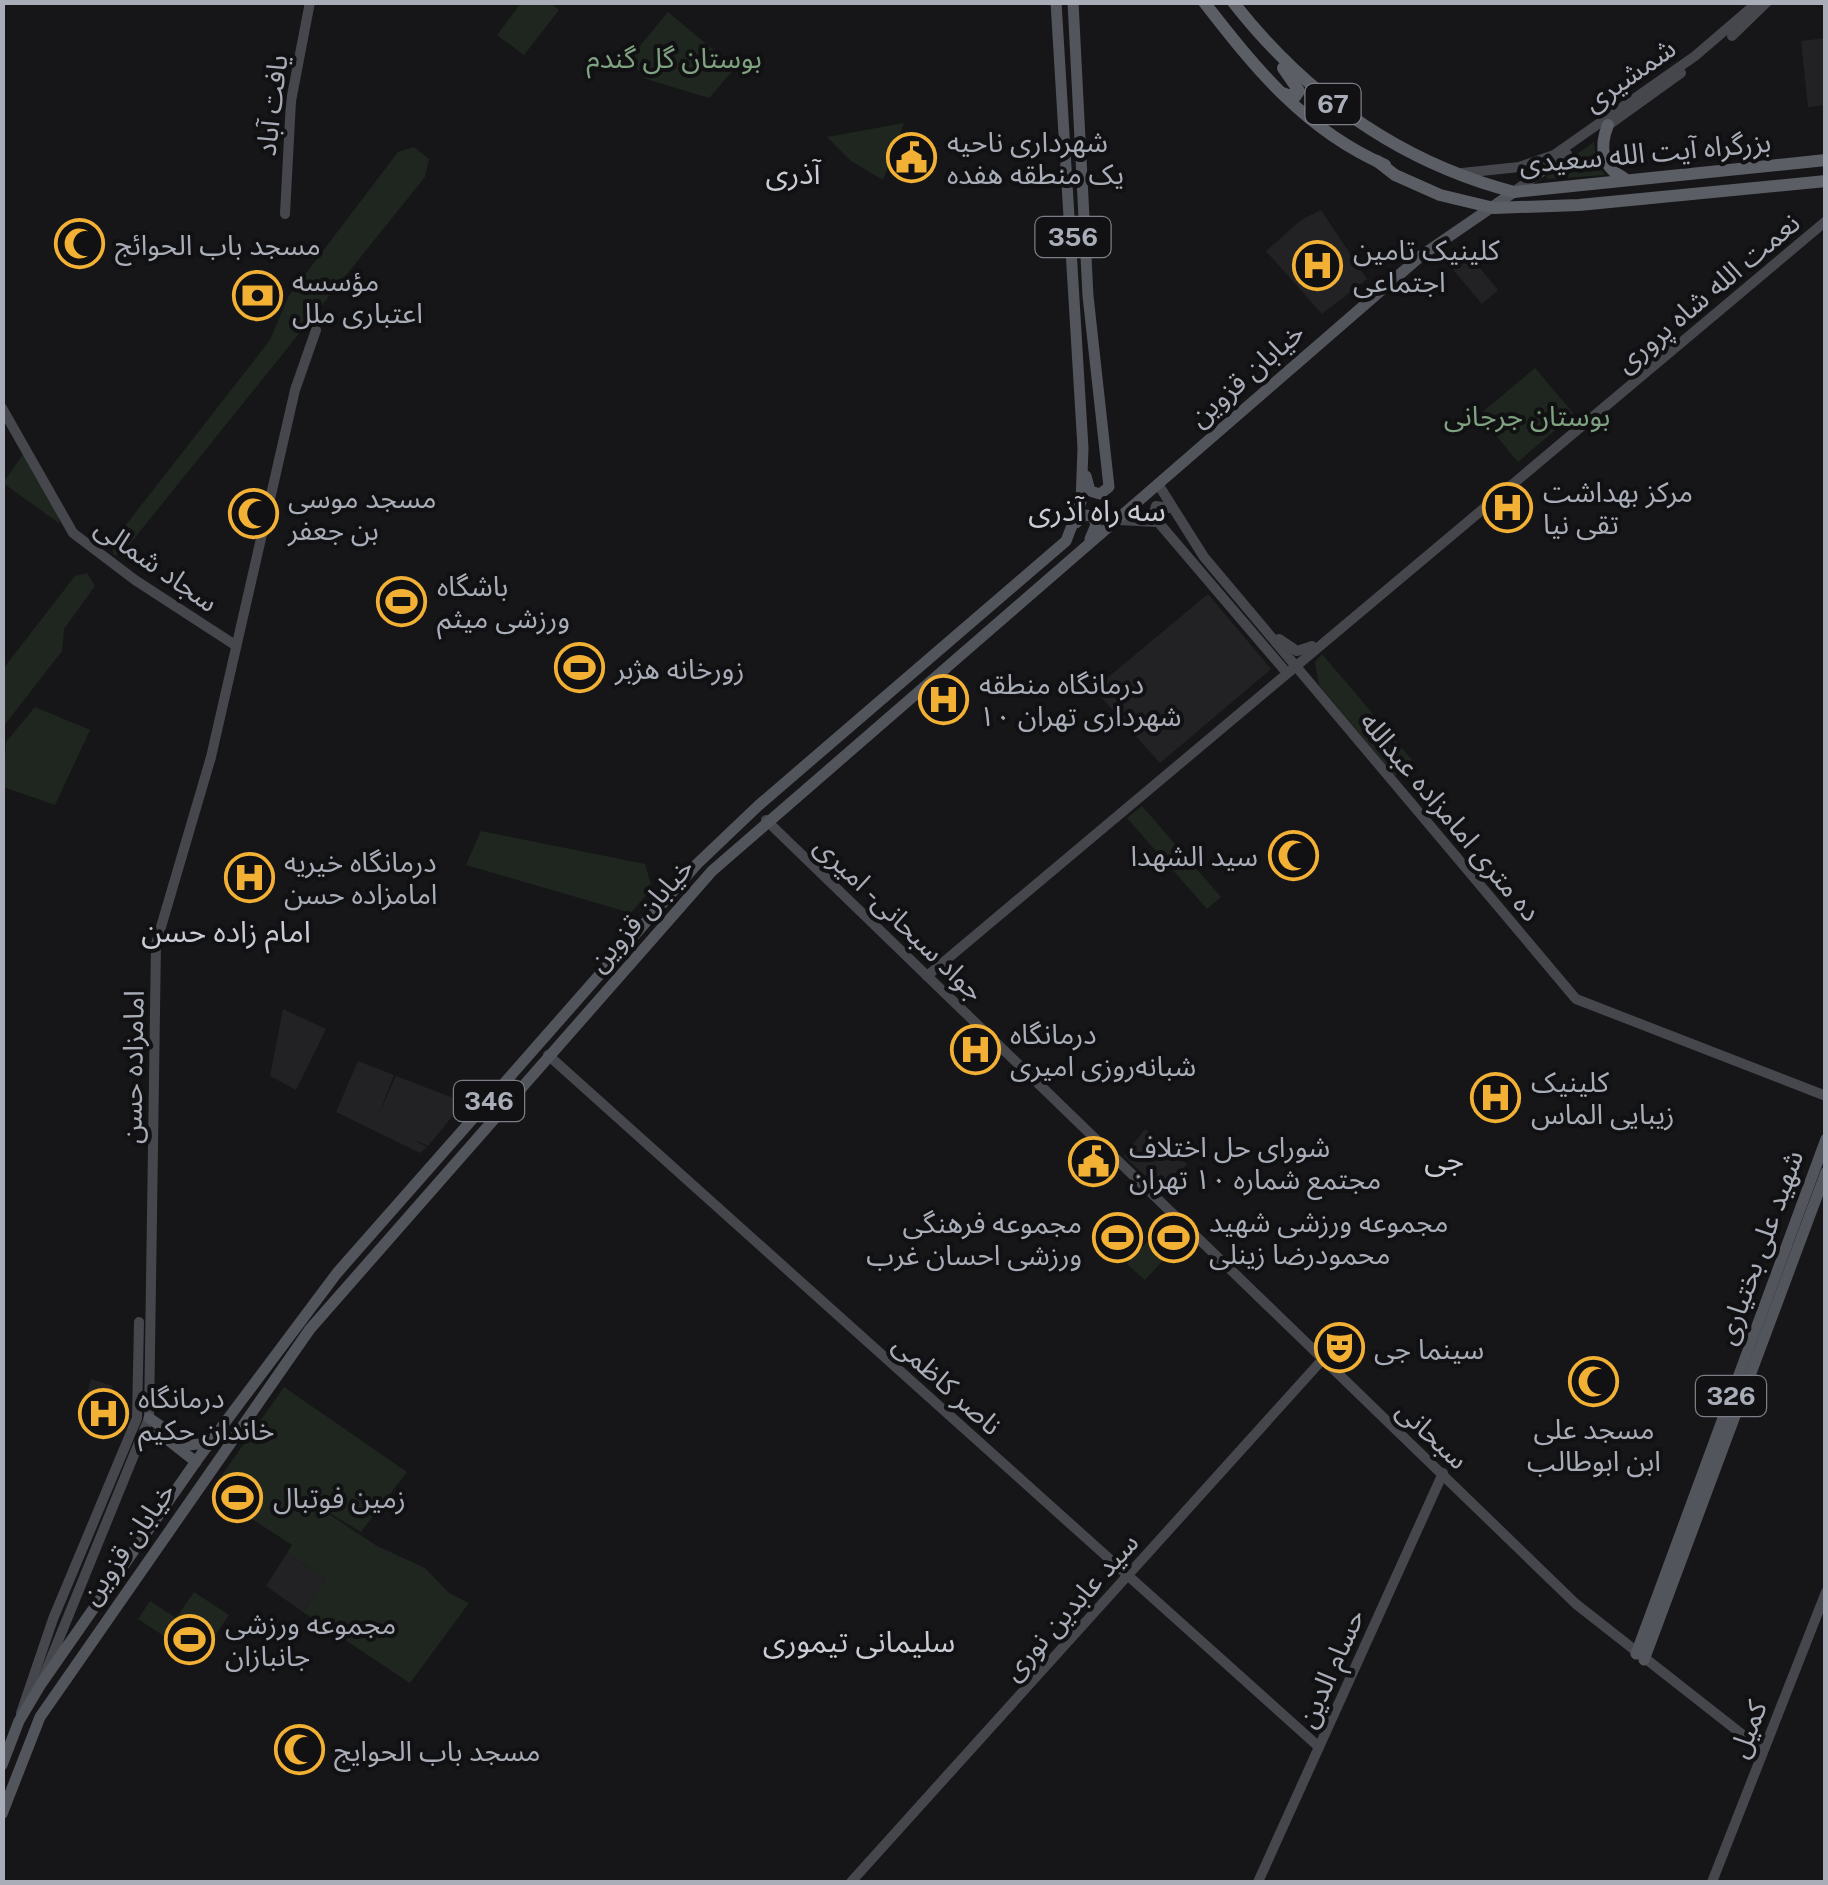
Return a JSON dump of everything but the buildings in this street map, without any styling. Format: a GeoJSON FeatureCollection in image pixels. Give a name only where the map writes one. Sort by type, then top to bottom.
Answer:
{"type":"FeatureCollection","features":[{"type":"Feature","properties":{"kind":"highway","name":"بزرگراه آیت الله سعیدی"},"geometry":{"type":"LineString","coordinates":[[1204,2],[1300,114],[1378,162],[1494,208],[1579,205],[1825,181]]}},
{"type":"Feature","properties":{"kind":"highway","name":"بزرگراه آیت الله سعیدی"},"geometry":{"type":"LineString","coordinates":[[1233,2],[1273,54],[1338,109],[1380,137],[1458,173],[1514,192],[1826,160]]}},
{"type":"Feature","properties":{"kind":"highway"},"geometry":{"type":"LineString","coordinates":[[1273,54],[1299,91],[1290,97],[1276,90]]}},
{"type":"Feature","properties":{"kind":"highway"},"geometry":{"type":"LineString","coordinates":[[1608,125],[1603,138],[1604,158],[1612,172],[1626,180]]}},
{"type":"Feature","properties":{"kind":"main road","name":"یافت آباد"},"geometry":{"type":"LineString","coordinates":[[285,214],[291,101],[310,2]]}},
{"type":"Feature","properties":{"kind":"main road","name":"356"},"geometry":{"type":"LineString","coordinates":[[1056,2],[1084,462],[1087,486],[1100,494],[1110,482],[1104,462],[1088,296],[1073,2]]}},
{"type":"Feature","properties":{"kind":"main road","name":"شمشیری"},"geometry":{"type":"LineString","coordinates":[[1726,36],[1758,2]]}},
{"type":"Feature","properties":{"kind":"main road","name":"شمشیری"},"geometry":{"type":"LineString","coordinates":[[1458,173],[1545,160],[1697,58],[1767,2]]}},
{"type":"Feature","properties":{"kind":"main road","name":"شمشیری"},"geometry":{"type":"LineString","coordinates":[[1514,192],[1658,85]]}},
{"type":"Feature","properties":{"kind":"main road","name":"خیابان قزوین"},"geometry":{"type":"LineString","coordinates":[[2,1814],[25,1748],[56,1693],[310,1329],[712,871],[766,820],[1422,255],[1514,192]]}},
{"type":"Feature","properties":{"kind":"main road","name":"نعمت الله شاه پروری"},"geometry":{"type":"LineString","coordinates":[[927,976],[1826,221]]}},
{"type":"Feature","properties":{"kind":"main road","name":"امامزاده حسن"},"geometry":{"type":"LineString","coordinates":[[41,1684],[149,1418],[156,944],[211,757],[296,390],[316,330]]}},
{"type":"Feature","properties":{"kind":"main road","name":"سجاد شمالی"},"geometry":{"type":"LineString","coordinates":[[2,408],[72,533],[135,580],[235,645]]}},
{"type":"Feature","properties":{"kind":"main road","name":"356"},"geometry":{"type":"LineString","coordinates":[[1072,526],[1081,502],[1084,462]]}},
{"type":"Feature","properties":{"kind":"main road"},"geometry":{"type":"LineString","coordinates":[[1158,484],[1169,508],[1263,627],[1291,670]]}},
{"type":"Feature","properties":{"kind":"main road"},"geometry":{"type":"LineString","coordinates":[[1169,508],[1159,504],[1152,508],[1160,524],[1291,670]]}},
{"type":"Feature","properties":{"kind":"main road"},"geometry":{"type":"LineString","coordinates":[[1072,526],[1085,515],[1096,520],[1095,530],[1079,554]]}},
{"type":"Feature","properties":{"kind":"main road"},"geometry":{"type":"LineString","coordinates":[[1118,520],[1160,524]]}},
{"type":"Feature","properties":{"kind":"main road","name":"خیابان قزوین"},"geometry":{"type":"LineString","coordinates":[[2,1765],[18,1721],[41,1684],[196,1462],[337,1273],[697,864],[759,804],[1014,588],[1066,541],[1072,526]]}},
{"type":"Feature","properties":{"kind":"main road"},"geometry":{"type":"LineString","coordinates":[[1014,588],[1024,600]]}},
{"type":"Feature","properties":{"kind":"main road"},"geometry":{"type":"LineString","coordinates":[[1263,627],[1296,650],[1323,643]]}},
{"type":"Feature","properties":{"kind":"main road"},"geometry":{"type":"LineString","coordinates":[[1308,682],[1312,652]]}},
{"type":"Feature","properties":{"kind":"main road","name":"ده متری امامزاده عبدالله"},"geometry":{"type":"LineString","coordinates":[[1291,670],[1308,682],[1572,994],[1826,1096]]}},
{"type":"Feature","properties":{"kind":"main road","name":"جواد سبحانی - امیری"},"geometry":{"type":"LineString","coordinates":[[766,820],[1089,1133]]}},
{"type":"Feature","properties":{"kind":"main road","name":"ناصر کاظمی"},"geometry":{"type":"LineString","coordinates":[[548,1056],[1319,1747]]}},
{"type":"Feature","properties":{"kind":"main road","name":"سبحانی"},"geometry":{"type":"LineString","coordinates":[[1089,1133],[1576,1604],[1762,1750]]}},
{"type":"Feature","properties":{"kind":"main road","name":"شهید علی بختیاری"},"geometry":{"type":"LineString","coordinates":[[1640,1657],[1777,1287],[1826,1139]]}},
{"type":"Feature","properties":{"kind":"main road","name":"شهید علی بختیاری"},"geometry":{"type":"LineString","coordinates":[[1777,1287],[1826,1172]]}},
{"type":"Feature","properties":{"kind":"main road"},"geometry":{"type":"LineString","coordinates":[[18,1721],[53,1619],[137,1418],[140,1322]]}},
{"type":"Feature","properties":{"kind":"main road","name":"سید عابدین نوری"},"geometry":{"type":"LineString","coordinates":[[851,1882],[1322,1360]]}},
{"type":"Feature","properties":{"kind":"main road"},"geometry":{"type":"LineString","coordinates":[[149,1418],[188,1445],[210,1443]]}},
{"type":"Feature","properties":{"kind":"main road"},"geometry":{"type":"LineString","coordinates":[[142,1436],[162,1436],[196,1462]]}},
{"type":"Feature","properties":{"kind":"main road","name":"حسام الدین"},"geometry":{"type":"LineString","coordinates":[[1258,1882],[1443,1473]]}},
{"type":"Feature","properties":{"kind":"main road","name":"کمیل"},"geometry":{"type":"LineString","coordinates":[[1712,1882],[1826,1592]]}},
{"type":"Feature","properties":{"kind":"main road"},"geometry":{"type":"LineString","coordinates":[[41,1684],[56,1693]]}},
{"type":"Feature","properties":{"kind":"shaded area"},"geometry":{"type":"Polygon","coordinates":[[[1825,38],[1825,105],[1808,107],[1801,41],[1825,38]]]}},
{"type":"Feature","properties":{"kind":"shaded area","name":"کلینیک تامین اجتماعی"},"geometry":{"type":"Polygon","coordinates":[[[1321,210],[1367,279],[1322,314],[1266,251],[1301,220],[1321,210]]]}},
{"type":"Feature","properties":{"kind":"shaded area"},"geometry":{"type":"Polygon","coordinates":[[[1464,249],[1498,290],[1482,304],[1445,260],[1464,249]]]}},
{"type":"Feature","properties":{"kind":"shaded area"},"geometry":{"type":"Polygon","coordinates":[[[1208,594],[1271,669],[1160,763],[1094,689],[1208,594]]]}},
{"type":"Feature","properties":{"kind":"shaded area"},"geometry":{"type":"Polygon","coordinates":[[[283,1009],[326,1029],[296,1090],[270,1076],[283,1009]]]}},
{"type":"Feature","properties":{"kind":"shaded area"},"geometry":{"type":"Polygon","coordinates":[[[358,1061],[394,1075],[379,1114],[396,1076],[464,1102],[428,1146],[412,1139],[427,1147],[420,1153],[336,1112],[358,1061]]]}},
{"type":"Feature","properties":{"kind":"shaded area"},"geometry":{"type":"Polygon","coordinates":[[[1145,1129],[1187,1164],[1162,1192],[1124,1156],[1145,1129]]]}},
{"type":"Feature","properties":{"kind":"shaded area","name":"درمانگاه خاندان حکیم"},"geometry":{"type":"Polygon","coordinates":[[[91,1379],[113,1386],[110,1398],[127,1403],[118,1434],[79,1423],[91,1379]]]}},
{"type":"Feature","properties":{"kind":"shaded area"},"geometry":{"type":"Polygon","coordinates":[[[287,1553],[325,1578],[303,1612],[266,1586],[287,1553]]]}},
{"type":"Feature","properties":{"kind":"green space"},"geometry":{"type":"Polygon","coordinates":[[[521,3],[550,3],[559,10],[524,55],[497,35],[521,3]]]}},
{"type":"Feature","properties":{"kind":"green space","name":"بوستان گل گندم"},"geometry":{"type":"Polygon","coordinates":[[[668,12],[735,68],[709,98],[646,79],[629,59],[668,12]]]}},
{"type":"Feature","properties":{"kind":"green space"},"geometry":{"type":"Polygon","coordinates":[[[904,123],[883,180],[851,161],[827,137],[904,123]]]}},
{"type":"Feature","properties":{"kind":"green space"},"geometry":{"type":"Polygon","coordinates":[[[1594,142],[1596,162],[1605,175],[1548,179],[1546,176],[1594,142]]]}},
{"type":"Feature","properties":{"kind":"green space"},"geometry":{"type":"Polygon","coordinates":[[[414,147],[429,159],[425,177],[121,555],[114,555],[111,544],[270,340],[288,297],[398,152],[414,147]]]}},
{"type":"Feature","properties":{"kind":"green space","name":"بوستان جرجانی"},"geometry":{"type":"Polygon","coordinates":[[[1535,368],[1574,414],[1518,462],[1479,415],[1535,368]]]}},
{"type":"Feature","properties":{"kind":"green space"},"geometry":{"type":"Polygon","coordinates":[[[24,453],[53,500],[60,524],[3,483],[24,453]]]}},
{"type":"Feature","properties":{"kind":"green space"},"geometry":{"type":"Polygon","coordinates":[[[87,573],[95,586],[64,629],[62,651],[3,727],[3,669],[75,576],[87,573]]]}},
{"type":"Feature","properties":{"kind":"green space"},"geometry":{"type":"Polygon","coordinates":[[[1322,654],[1412,760],[1395,776],[1319,685],[1315,662],[1322,654]]]}},
{"type":"Feature","properties":{"kind":"green space"},"geometry":{"type":"Polygon","coordinates":[[[35,707],[90,730],[55,805],[3,787],[6,742],[35,707]]]}},
{"type":"Feature","properties":{"kind":"green space"},"geometry":{"type":"Polygon","coordinates":[[[1142,806],[1221,897],[1207,909],[1127,818],[1142,806]]]}},
{"type":"Feature","properties":{"kind":"green space"},"geometry":{"type":"Polygon","coordinates":[[[481,831],[645,864],[652,888],[631,913],[466,865],[481,831]]]}},
{"type":"Feature","properties":{"kind":"green space"},"geometry":{"type":"Polygon","coordinates":[[[1158,1230],[1176,1246],[1145,1280],[1127,1264],[1158,1230]]]}},
{"type":"Feature","properties":{"kind":"green space"},"geometry":{"type":"Polygon","coordinates":[[[284,1387],[407,1472],[361,1532],[306,1499],[377,1546],[425,1568],[449,1593],[469,1603],[410,1683],[303,1612],[325,1578],[287,1553],[292,1545],[210,1492],[284,1387]]]}},
{"type":"Feature","properties":{"kind":"green space","name":"مجموعه ورزشی جانبازان"},"geometry":{"type":"Polygon","coordinates":[[[194,1592],[229,1615],[199,1659],[138,1619],[150,1601],[176,1618],[194,1592]]]}},
{"type":"Feature","properties":{"kind":"place","name":"شهرداری ناحیه یک منطقه هفده"},"geometry":{"type":"Point","coordinates":[912,157]}},
{"type":"Feature","properties":{"kind":"place","name":"مسجد باب الحوائج"},"geometry":{"type":"Point","coordinates":[80,244]}},
{"type":"Feature","properties":{"kind":"place","name":"کلینیک تامین اجتماعی"},"geometry":{"type":"Point","coordinates":[1318,265]}},
{"type":"Feature","properties":{"kind":"place","name":"مؤسسه اعتباری ملل"},"geometry":{"type":"Point","coordinates":[257,296]}},
{"type":"Feature","properties":{"kind":"place","name":"مرکز بهداشت تقی نیا"},"geometry":{"type":"Point","coordinates":[1508,507]}},
{"type":"Feature","properties":{"kind":"place","name":"مسجد موسی بن جعفر"},"geometry":{"type":"Point","coordinates":[253,513]}},
{"type":"Feature","properties":{"kind":"place","name":"باشگاه ورزشی میثم"},"geometry":{"type":"Point","coordinates":[402,601]}},
{"type":"Feature","properties":{"kind":"place","name":"زورخانه هژبر"},"geometry":{"type":"Point","coordinates":[580,668]}},
{"type":"Feature","properties":{"kind":"place","name":"درمانگاه منطقه ۱۰ شهرداری تهران"},"geometry":{"type":"Point","coordinates":[944,699]}},
{"type":"Feature","properties":{"kind":"place","name":"سید الشهدا"},"geometry":{"type":"Point","coordinates":[1293,855]}},
{"type":"Feature","properties":{"kind":"place","name":"درمانگاه خیریه امامزاده حسن"},"geometry":{"type":"Point","coordinates":[249,877]}},
{"type":"Feature","properties":{"kind":"place","name":"درمانگاه شبانه‌روزی امیری"},"geometry":{"type":"Point","coordinates":[975,1049]}},
{"type":"Feature","properties":{"kind":"place","name":"کلینیک زیبایی الماس"},"geometry":{"type":"Point","coordinates":[1496,1097]}},
{"type":"Feature","properties":{"kind":"place","name":"شورای حل اختلاف مجتمع شماره ۱۰ تهران"},"geometry":{"type":"Point","coordinates":[1094,1162]}},
{"type":"Feature","properties":{"kind":"place","name":"مجموعه ورزشی شهید محمودرضا زینلی"},"geometry":{"type":"Point","coordinates":[1174,1237]}},
{"type":"Feature","properties":{"kind":"place","name":"مجموعه فرهنگی ورزشی احسان غرب"},"geometry":{"type":"Point","coordinates":[1117,1238]}},
{"type":"Feature","properties":{"kind":"place","name":"سینما جی"},"geometry":{"type":"Point","coordinates":[1339,1348]}},
{"type":"Feature","properties":{"kind":"place","name":"مسجد علی ابن ابوطالب"},"geometry":{"type":"Point","coordinates":[1594,1381]}},
{"type":"Feature","properties":{"kind":"place","name":"درمانگاه خاندان حکیم"},"geometry":{"type":"Point","coordinates":[103,1413]}},
{"type":"Feature","properties":{"kind":"place","name":"زمین فوتبال"},"geometry":{"type":"Point","coordinates":[238,1497]}},
{"type":"Feature","properties":{"kind":"place","name":"مجموعه ورزشی جانبازان"},"geometry":{"type":"Point","coordinates":[190,1639]}},
{"type":"Feature","properties":{"kind":"place","name":"مسجد باب الحوایج"},"geometry":{"type":"Point","coordinates":[299,1750]}},
{"type":"Feature","properties":{"kind":"district","name":"آذری"},"geometry":{"type":"Point","coordinates":[793,173]}},
{"type":"Feature","properties":{"kind":"district","name":"سه راه آذری"},"geometry":{"type":"Point","coordinates":[1097,510]}},
{"type":"Feature","properties":{"kind":"district","name":"امام زاده حسن"},"geometry":{"type":"Point","coordinates":[226,931]}},
{"type":"Feature","properties":{"kind":"district","name":"جی"},"geometry":{"type":"Point","coordinates":[1444,1159]}},
{"type":"Feature","properties":{"kind":"district","name":"سلیمانی تیموری"},"geometry":{"type":"Point","coordinates":[859,1641]}}]}
